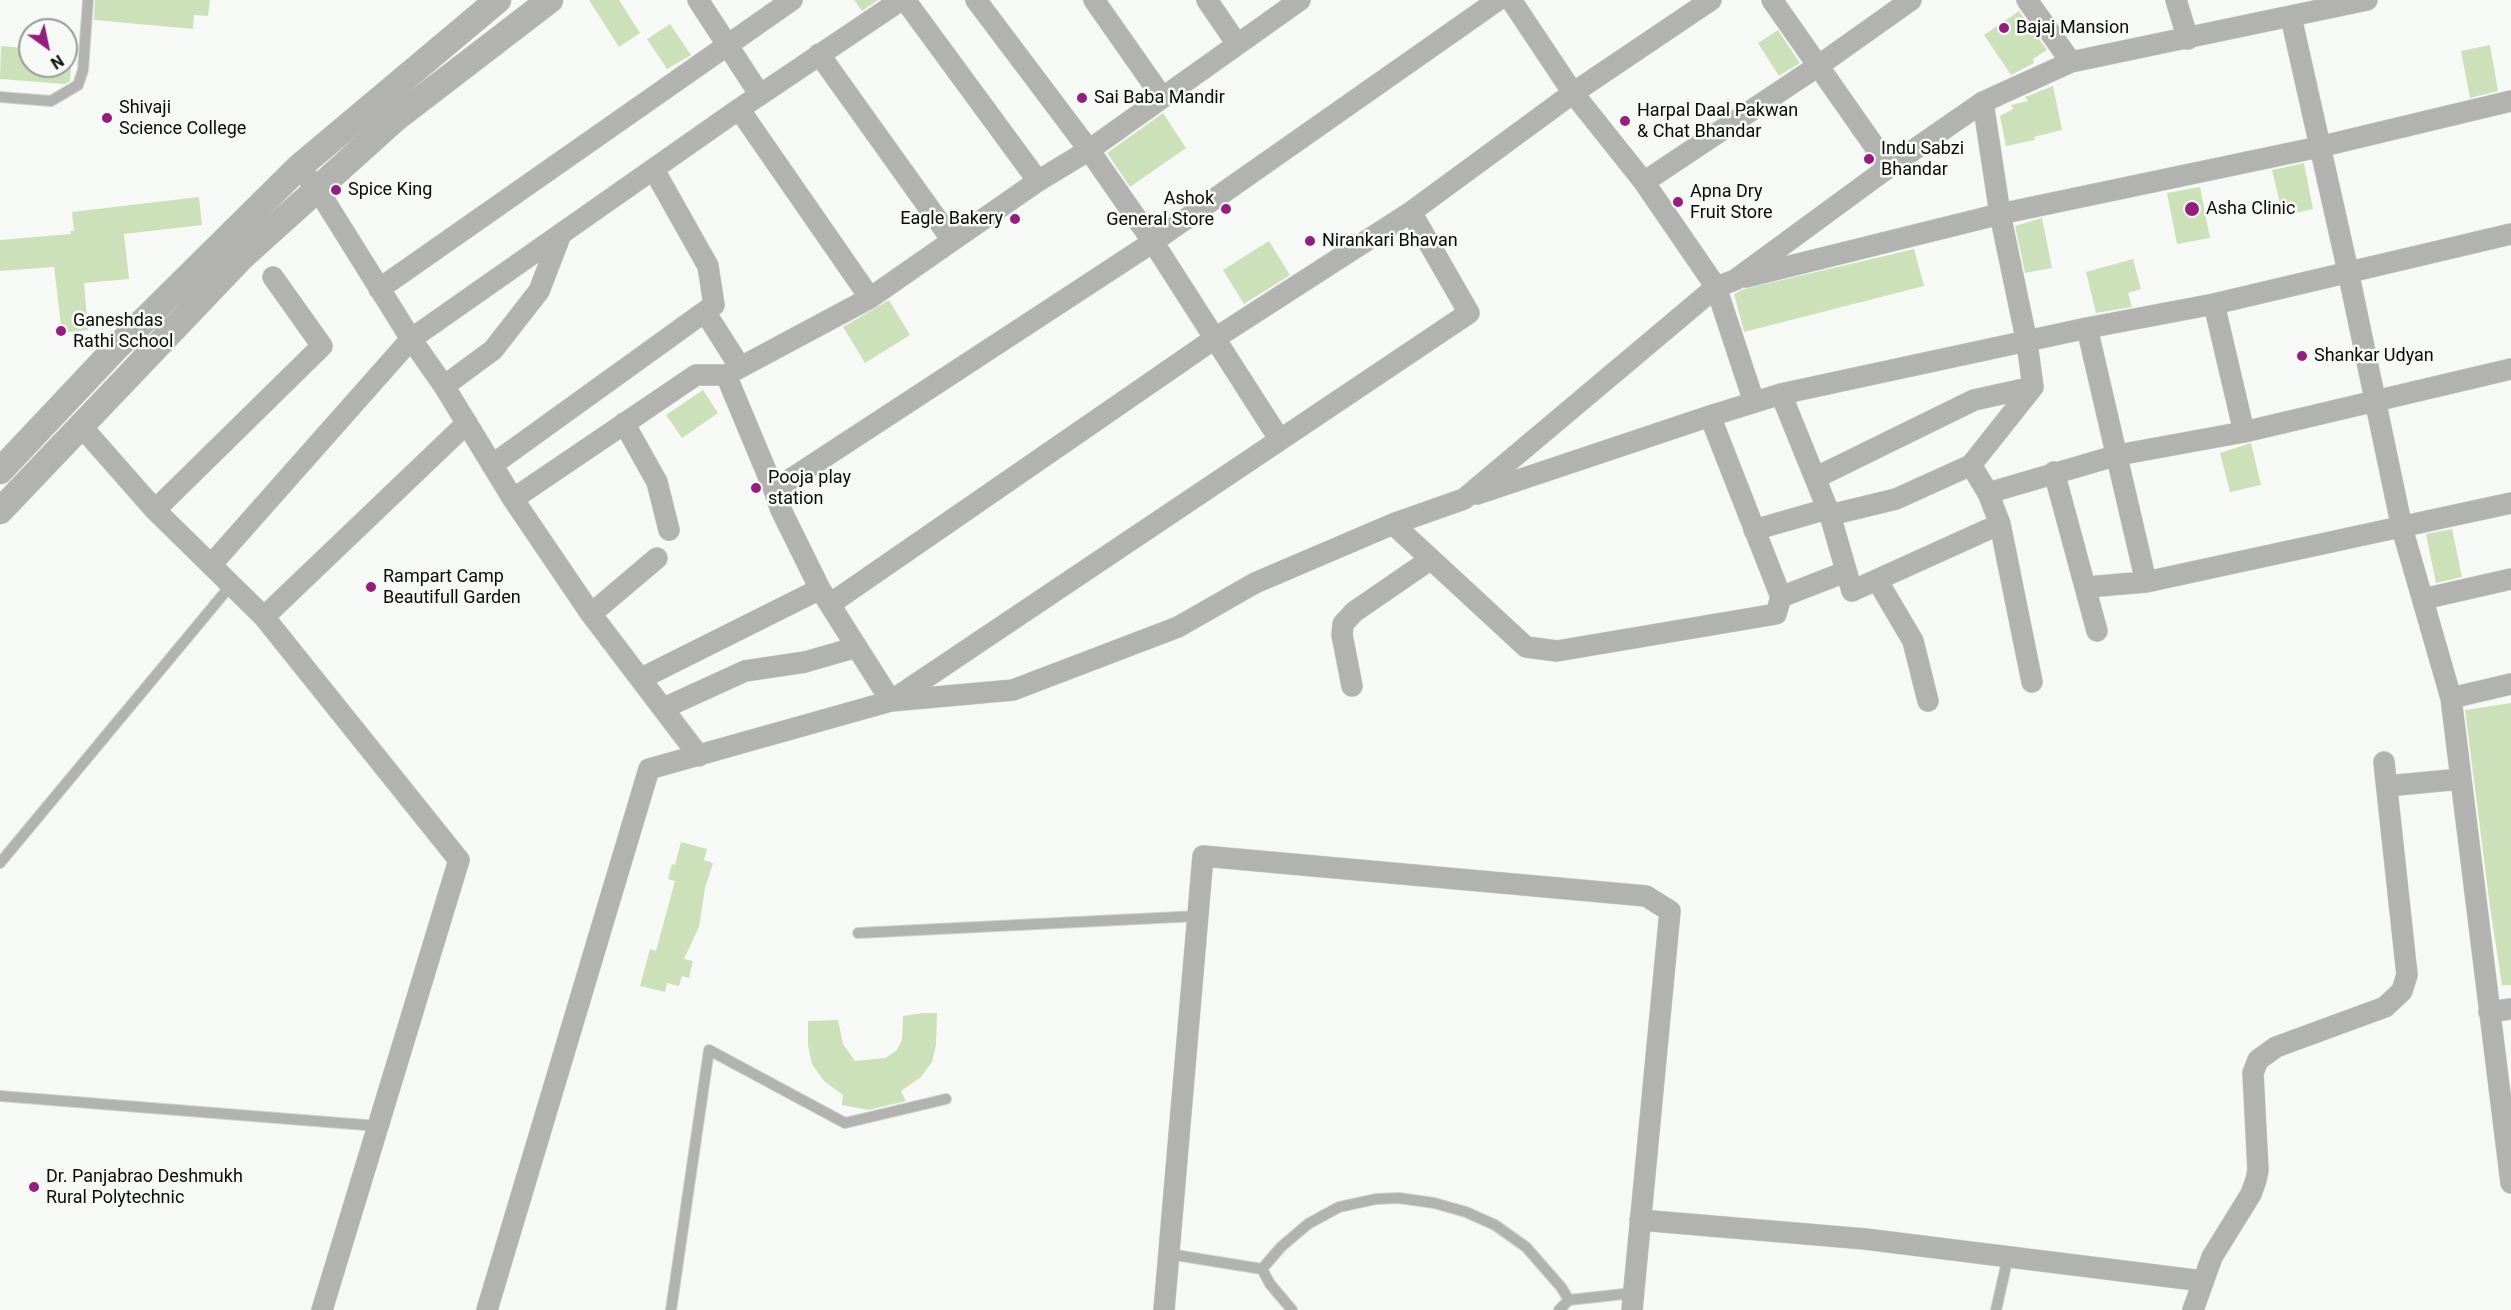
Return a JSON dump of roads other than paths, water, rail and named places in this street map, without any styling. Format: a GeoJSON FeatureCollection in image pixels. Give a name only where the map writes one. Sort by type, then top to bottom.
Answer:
{"type":"FeatureCollection","features":[{"type":"Feature","properties":{"kind":"street"},"geometry":{"type":"LineString","coordinates":[[0,471],[114,350],[299,166],[498,0]]}},
{"type":"Feature","properties":{"kind":"street"},"geometry":{"type":"LineString","coordinates":[[0,512],[242,257],[395,119],[550,0]]}},
{"type":"Feature","properties":{"kind":"street"},"geometry":{"type":"LineString","coordinates":[[698,0],[760,95]]}},
{"type":"Feature","properties":{"kind":"street"},"geometry":{"type":"LineString","coordinates":[[379,289],[792,0]]}},
{"type":"Feature","properties":{"kind":"street"},"geometry":{"type":"LineString","coordinates":[[211,565],[411,339],[739,109],[903,0],[1038,181]]}},
{"type":"Feature","properties":{"kind":"street"},"geometry":{"type":"LineString","coordinates":[[976,0],[1089,150],[1153,242],[1280,440]]}},
{"type":"Feature","properties":{"kind":"street"},"geometry":{"type":"LineString","coordinates":[[1094,0],[1162,97]]}},
{"type":"Feature","properties":{"kind":"street"},"geometry":{"type":"LineString","coordinates":[[1207,0],[1237,44]]}},
{"type":"Feature","properties":{"kind":"street"},"geometry":{"type":"LineString","coordinates":[[513,499],[696,375],[733,371],[870,298],[1038,181],[1089,150],[1300,0]]}},
{"type":"Feature","properties":{"kind":"street"},"geometry":{"type":"LineString","coordinates":[[774,490],[1153,242],[1498,0]]}},
{"type":"Feature","properties":{"kind":"street"},"geometry":{"type":"LineString","coordinates":[[1511,0],[1573,93],[1726,283],[1754,402]]}},
{"type":"Feature","properties":{"kind":"street"},"geometry":{"type":"LineString","coordinates":[[642,678],[825,596],[1411,212],[1573,93],[1711,0]]}},
{"type":"Feature","properties":{"kind":"street"},"geometry":{"type":"LineString","coordinates":[[1773,0],[1889,166]]}},
{"type":"Feature","properties":{"kind":"street"},"geometry":{"type":"LineString","coordinates":[[1644,182],[1818,66],[1911,0]]}},
{"type":"Feature","properties":{"kind":"street"},"geometry":{"type":"LineString","coordinates":[[2027,0],[2072,62]]}},
{"type":"Feature","properties":{"kind":"street"},"geometry":{"type":"LineString","coordinates":[[2176,0],[2188,39]]}},
{"type":"Feature","properties":{"kind":"street"},"geometry":{"type":"LineString","coordinates":[[1464,499],[1726,283],[1889,166],[1983,102],[2072,62],[2291,18],[2367,0]]}},
{"type":"Feature","properties":{"kind":"street"},"geometry":{"type":"LineString","coordinates":[[2291,18],[2348,271],[2402,528],[2451,698],[2511,1183]]}},
{"type":"Feature","properties":{"kind":"street"},"geometry":{"type":"LineString","coordinates":[[819,54],[952,240]]}},
{"type":"Feature","properties":{"kind":"street"},"geometry":{"type":"LineString","coordinates":[[1726,283],[2000,214],[2319,147],[2511,101]]}},
{"type":"Feature","properties":{"kind":"street"},"geometry":{"type":"LineString","coordinates":[[1754,530],[1828,512],[1896,499],[1971,465],[2033,387],[2027,343],[2000,214],[1983,102]]}},
{"type":"Feature","properties":{"kind":"street"},"geometry":{"type":"LineString","coordinates":[[739,109],[870,298]]}},
{"type":"Feature","properties":{"kind":"street"},"geometry":{"type":"LineString","coordinates":[[299,166],[318,190],[411,339],[444,386],[513,499],[591,614],[642,678],[699,756]]}},
{"type":"Feature","properties":{"kind":"street"},"geometry":{"type":"LineString","coordinates":[[492,465],[714,305],[708,266],[654,170]]}},
{"type":"Feature","properties":{"kind":"street"},"geometry":{"type":"LineString","coordinates":[[891,701],[1469,313],[1411,212]]}},
{"type":"Feature","properties":{"kind":"street"},"geometry":{"type":"LineString","coordinates":[[444,386],[493,350],[539,291],[561,234]]}},
{"type":"Feature","properties":{"kind":"street"},"geometry":{"type":"LineString","coordinates":[[487,1310],[649,769],[891,701],[1013,690],[1178,627],[1255,583],[1393,524],[1781,394],[2027,343],[2087,328],[2214,304],[2511,234]]}},
{"type":"Feature","properties":{"kind":"street"},"geometry":{"type":"LineString","coordinates":[[155,510],[322,346],[273,277]]}},
{"type":"Feature","properties":{"kind":"street"},"geometry":{"type":"LineString","coordinates":[[2214,304],[2244,432]]}},
{"type":"Feature","properties":{"kind":"street"},"geometry":{"type":"LineString","coordinates":[[705,312],[733,371],[780,510],[825,596],[891,701]]}},
{"type":"Feature","properties":{"kind":"street"},"geometry":{"type":"LineString","coordinates":[[2087,328],[2146,582]]}},
{"type":"Feature","properties":{"kind":"street"},"geometry":{"type":"LineString","coordinates":[[1988,493],[2118,455],[2244,432],[2511,369]]}},
{"type":"Feature","properties":{"kind":"street"},"geometry":{"type":"LineString","coordinates":[[1815,478],[1974,400],[2033,387]]}},
{"type":"Feature","properties":{"kind":"street"},"geometry":{"type":"LineString","coordinates":[[1781,394],[1828,512],[1852,591],[2000,524]]}},
{"type":"Feature","properties":{"kind":"street"},"geometry":{"type":"LineString","coordinates":[[1393,524],[1526,646],[1557,651],[1776,614],[1781,597],[1710,416]]}},
{"type":"Feature","properties":{"kind":"street"},"geometry":{"type":"LineString","coordinates":[[264,617],[467,423]]}},
{"type":"Feature","properties":{"kind":"street"},"geometry":{"type":"LineString","coordinates":[[624,423],[657,482],[669,530]]}},
{"type":"Feature","properties":{"kind":"street"},"geometry":{"type":"LineString","coordinates":[[82,428],[155,510],[264,617],[459,860],[322,1310]]}},
{"type":"Feature","properties":{"kind":"street"},"geometry":{"type":"LineString","coordinates":[[1971,465],[1988,493],[2000,524],[2032,682]]}},
{"type":"Feature","properties":{"kind":"street"},"geometry":{"type":"LineString","coordinates":[[2054,472],[2097,631]]}},
{"type":"Feature","properties":{"kind":"street"},"geometry":{"type":"LineString","coordinates":[[2087,588],[2146,582],[2511,503]]}},
{"type":"Feature","properties":{"kind":"street"},"geometry":{"type":"LineString","coordinates":[[591,614],[657,558]]}},
{"type":"Feature","properties":{"kind":"street"},"geometry":{"type":"LineString","coordinates":[[1352,686],[1342,635],[1343,624],[1354,612],[1431,559]]}},
{"type":"Feature","properties":{"kind":"street"},"geometry":{"type":"LineString","coordinates":[[1781,597],[1845,572]]}},
{"type":"Feature","properties":{"kind":"street"},"geometry":{"type":"LineString","coordinates":[[2423,599],[2511,579]]}},
{"type":"Feature","properties":{"kind":"street"},"geometry":{"type":"LineString","coordinates":[[1876,580],[1913,641],[1928,701]]}},
{"type":"Feature","properties":{"kind":"street"},"geometry":{"type":"LineString","coordinates":[[664,708],[745,670],[805,662],[857,647]]}},
{"type":"Feature","properties":{"kind":"street"},"geometry":{"type":"LineString","coordinates":[[2451,698],[2511,684]]}},
{"type":"Feature","properties":{"kind":"street"},"geometry":{"type":"LineString","coordinates":[[2193,1310],[2212,1257],[2251,1194],[2256,1180],[2258,1170],[2253,1073],[2258,1060],[2276,1047],[2385,1007],[2402,990],[2407,975],[2384,762]]}},
{"type":"Feature","properties":{"kind":"street"},"geometry":{"type":"LineString","coordinates":[[2387,786],[2461,779]]}},
{"type":"Feature","properties":{"kind":"street"},"geometry":{"type":"LineString","coordinates":[[1164,1310],[1203,856],[1646,896],[1670,911],[1633,1301]]}},
{"type":"Feature","properties":{"kind":"street"},"geometry":{"type":"LineString","coordinates":[[2489,1012],[2511,1009]]}},
{"type":"Feature","properties":{"kind":"street"},"geometry":{"type":"LineString","coordinates":[[1640,1220],[1865,1239],[2203,1281]]}},
{"type":"Feature","properties":{"kind":"lane"},"geometry":{"type":"LineString","coordinates":[[0,97],[51,101],[78,85],[83,70],[88,0]]}},
{"type":"Feature","properties":{"kind":"lane"},"geometry":{"type":"LineString","coordinates":[[0,863],[231,585]]}},
{"type":"Feature","properties":{"kind":"lane"},"geometry":{"type":"LineString","coordinates":[[858,933],[1198,916]]}},
{"type":"Feature","properties":{"kind":"lane"},"geometry":{"type":"LineString","coordinates":[[671,1310],[709,1050],[845,1124],[946,1099]]}},
{"type":"Feature","properties":{"kind":"lane"},"geometry":{"type":"LineString","coordinates":[[0,1096],[378,1126]]}},
{"type":"Feature","properties":{"kind":"lane"},"geometry":{"type":"LineString","coordinates":[[1262,1269],[1281,1247],[1308,1224],[1339,1207],[1376,1199],[1399,1198],[1434,1203],[1467,1212],[1495,1225],[1526,1247],[1561,1287],[1569,1300]]}},
{"type":"Feature","properties":{"kind":"lane"},"geometry":{"type":"LineString","coordinates":[[1168,1254],[1262,1269]]}},
{"type":"Feature","properties":{"kind":"lane"},"geometry":{"type":"LineString","coordinates":[[1996,1310],[2008,1257]]}},
{"type":"Feature","properties":{"kind":"lane"},"geometry":{"type":"LineString","coordinates":[[1262,1269],[1270,1284],[1292,1310]]}},
{"type":"Feature","properties":{"kind":"lane"},"geometry":{"type":"LineString","coordinates":[[1558,1310],[1569,1300],[1633,1301]]}},
{"type":"Feature","properties":{"kind":"place","name":"Bajaj Mansion"},"geometry":{"type":"Point","coordinates":[2004,28]}},
{"type":"Feature","properties":{"kind":"place","name":"Sai Baba Mandir"},"geometry":{"type":"Point","coordinates":[1082,98]}},
{"type":"Feature","properties":{"kind":"place","name":"Shivaji Science College"},"geometry":{"type":"Point","coordinates":[107,118]}},
{"type":"Feature","properties":{"kind":"place","name":"Harpal Daal Pakwan & Chat Bhandar"},"geometry":{"type":"Point","coordinates":[1625,121]}},
{"type":"Feature","properties":{"kind":"place","name":"Indu Sabzi Bhandar"},"geometry":{"type":"Point","coordinates":[1869,159]}},
{"type":"Feature","properties":{"kind":"place","name":"Spice King"},"geometry":{"type":"Point","coordinates":[336,190]}},
{"type":"Feature","properties":{"kind":"place","name":"Apna Dry Fruit Store"},"geometry":{"type":"Point","coordinates":[1678,202]}},
{"type":"Feature","properties":{"kind":"place","name":"Ashok General Store"},"geometry":{"type":"Point","coordinates":[1226,209]}},
{"type":"Feature","properties":{"kind":"place","name":"Asha Clinic"},"geometry":{"type":"Point","coordinates":[2192,209]}},
{"type":"Feature","properties":{"kind":"place","name":"Eagle Bakery"},"geometry":{"type":"Point","coordinates":[1015,219]}},
{"type":"Feature","properties":{"kind":"place","name":"Nirankari Bhavan"},"geometry":{"type":"Point","coordinates":[1310,241]}},
{"type":"Feature","properties":{"kind":"place","name":"Ganeshdas Rathi School"},"geometry":{"type":"Point","coordinates":[61,331]}},
{"type":"Feature","properties":{"kind":"place","name":"Shankar Udyan"},"geometry":{"type":"Point","coordinates":[2302,356]}},
{"type":"Feature","properties":{"kind":"place","name":"Pooja play station"},"geometry":{"type":"Point","coordinates":[756,488]}},
{"type":"Feature","properties":{"kind":"place","name":"Rampart Camp Beautifull Garden"},"geometry":{"type":"Point","coordinates":[371,587]}},
{"type":"Feature","properties":{"kind":"place","name":"Dr. Panjabrao Deshmukh Rural Polytechnic"},"geometry":{"type":"Point","coordinates":[34,1187]}}]}
